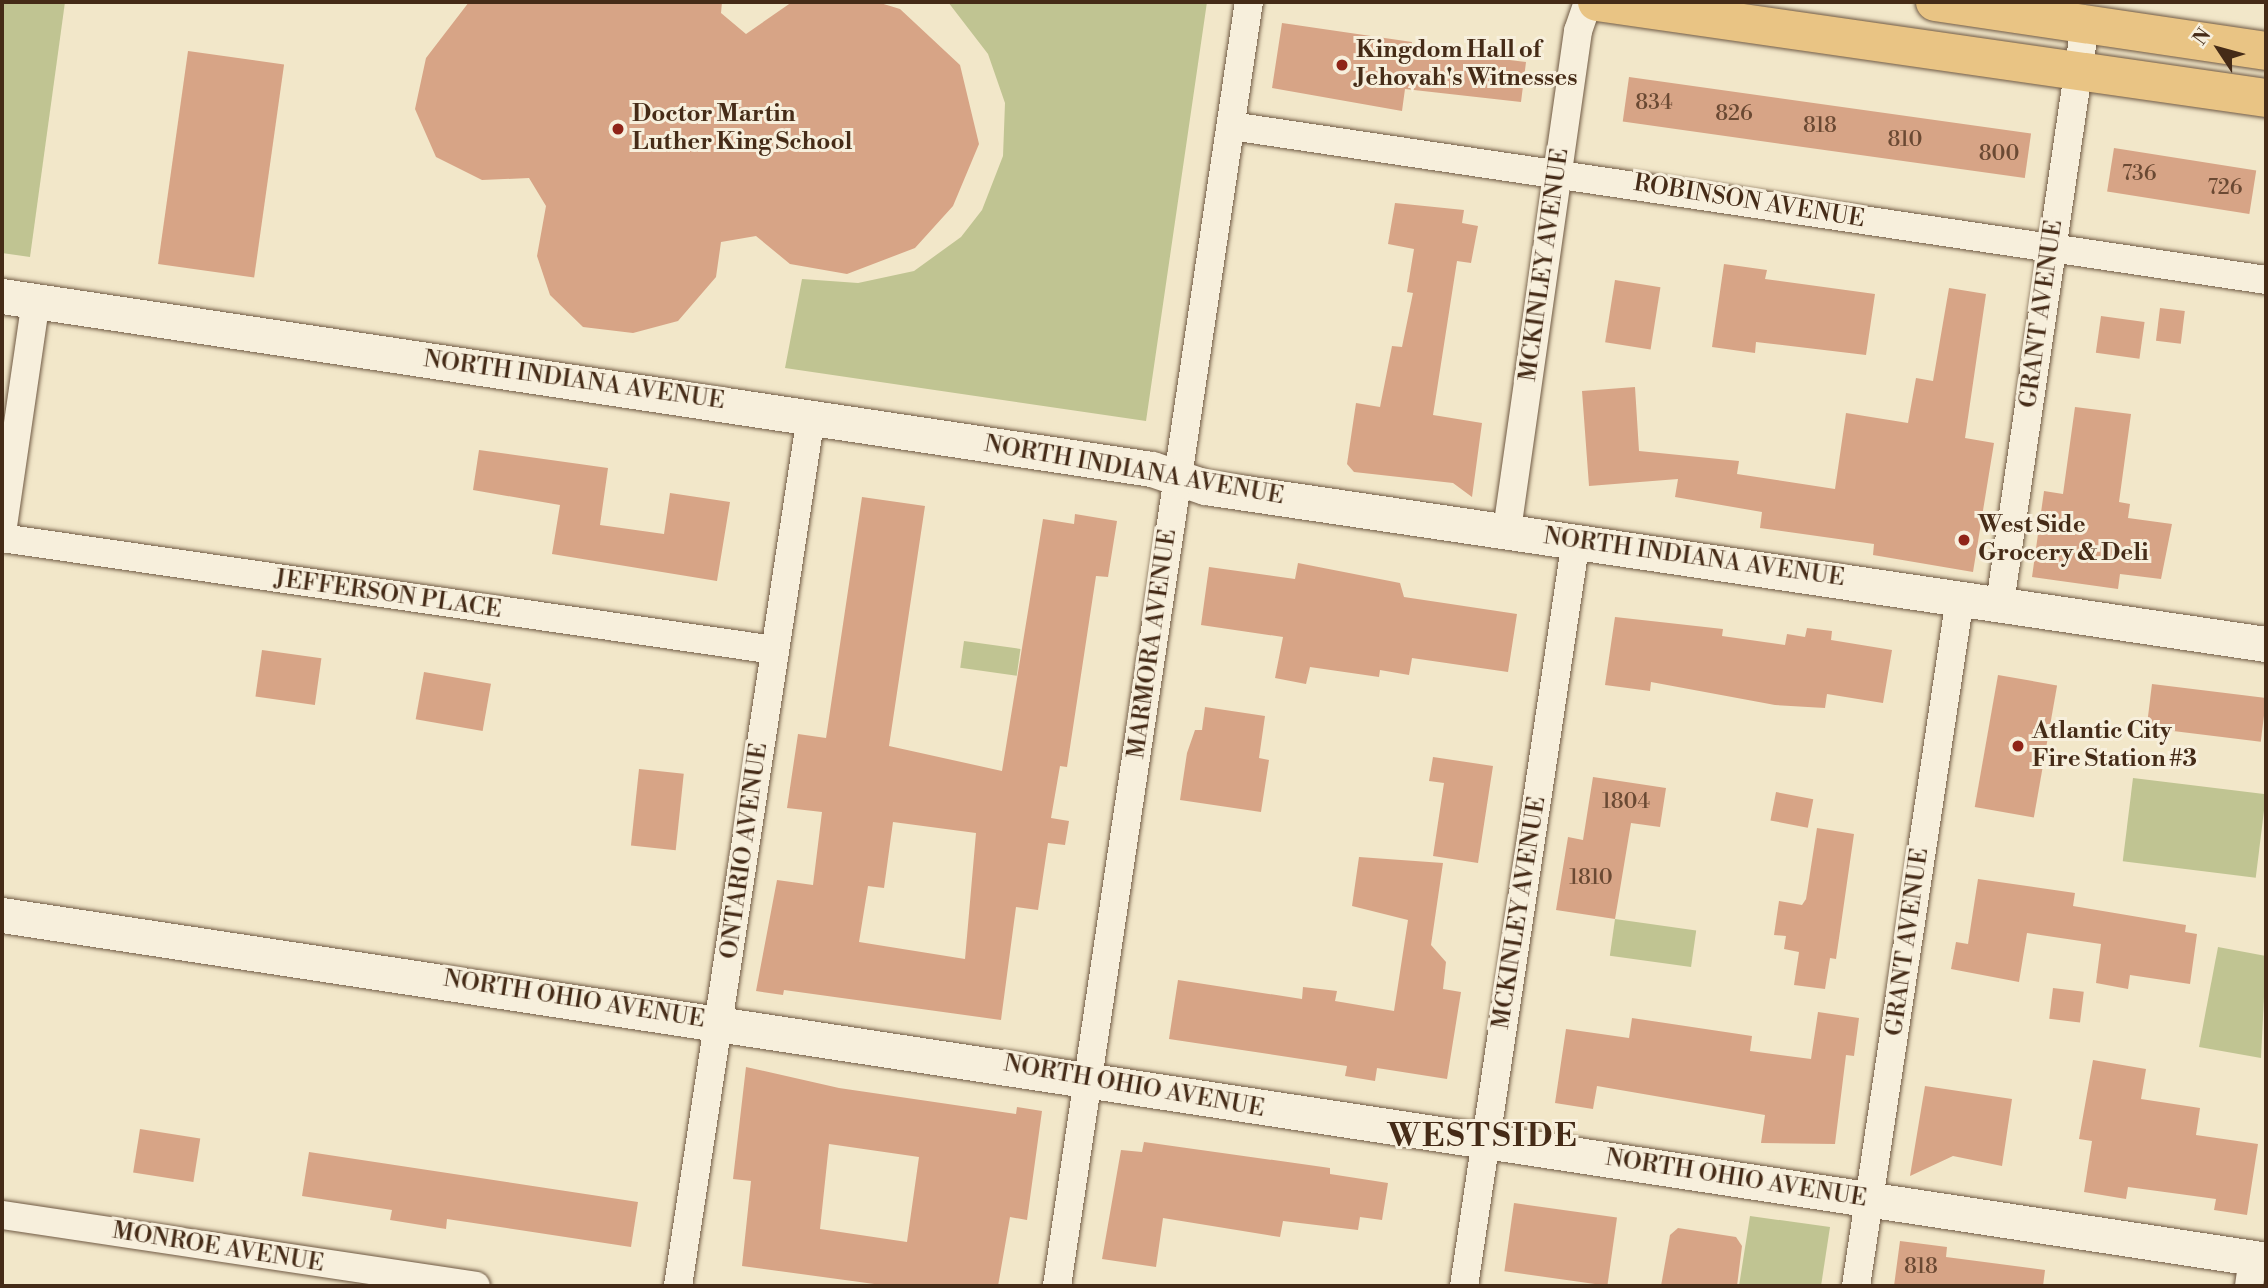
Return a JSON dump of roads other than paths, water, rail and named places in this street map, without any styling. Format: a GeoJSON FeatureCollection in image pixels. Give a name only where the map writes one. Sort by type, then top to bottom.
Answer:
{"type":"FeatureCollection","features":[{"type":"Feature","properties":{"kind":"main road"},"geometry":{"type":"LineString","coordinates":[[1597,2],[2266,98]]}},
{"type":"Feature","properties":{"kind":"main road"},"geometry":{"type":"LineString","coordinates":[[1935,2],[1998,7],[2085,26],[2266,51]]}},
{"type":"Feature","properties":{"kind":"street","name":"MARMORA AVENUE"},"geometry":{"type":"LineString","coordinates":[[1056,1286],[1249,2]]}},
{"type":"Feature","properties":{"kind":"street","name":"MCKINLEY AVENUE"},"geometry":{"type":"LineString","coordinates":[[1507,530],[1578,31],[1588,2]]}},
{"type":"Feature","properties":{"kind":"street"},"geometry":{"type":"LineString","coordinates":[[1990,58],[1998,7]]}},
{"type":"Feature","properties":{"kind":"street","name":"GRANT AVENUE"},"geometry":{"type":"LineString","coordinates":[[2000,603],[2085,26]]}},
{"type":"Feature","properties":{"kind":"street","name":"ROBINSON AVENUE"},"geometry":{"type":"LineString","coordinates":[[1231,126],[2266,280]]}},
{"type":"Feature","properties":{"kind":"street","name":"NORTH INDIANA AVENUE"},"geometry":{"type":"LineString","coordinates":[[2,296],[811,416],[1507,530],[2266,644]]}},
{"type":"Feature","properties":{"kind":"street"},"geometry":{"type":"LineString","coordinates":[[2,533],[36,301]]}},
{"type":"Feature","properties":{"kind":"street","name":"ONTARIO AVENUE"},"geometry":{"type":"LineString","coordinates":[[678,1286],[811,416]]}},
{"type":"Feature","properties":{"kind":"street","name":"JEFFERSON PLACE"},"geometry":{"type":"LineString","coordinates":[[2,538],[774,650]]}},
{"type":"Feature","properties":{"kind":"street","name":"MCKINLEY AVENUE"},"geometry":{"type":"LineString","coordinates":[[1464,1286],[1576,540]]}},
{"type":"Feature","properties":{"kind":"street","name":"GRANT AVENUE"},"geometry":{"type":"LineString","coordinates":[[1857,1286],[1960,598]]}},
{"type":"Feature","properties":{"kind":"street","name":"NORTH OHIO AVENUE"},"geometry":{"type":"LineString","coordinates":[[2,915],[1870,1199],[2256,1269]]}},
{"type":"Feature","properties":{"kind":"street","name":"MONROE AVENUE"},"geometry":{"type":"LineString","coordinates":[[2,1215],[476,1286]]}},
{"type":"Feature","properties":{"kind":"place","name":"Kingdom Hall of Jehovah's Witnesses"},"geometry":{"type":"Point","coordinates":[1342,65]}},
{"type":"Feature","properties":{"kind":"place","name":"Doctor Martin Luther King School"},"geometry":{"type":"Point","coordinates":[618,129]}},
{"type":"Feature","properties":{"kind":"place","name":"West Side Grocery & Deli"},"geometry":{"type":"Point","coordinates":[1964,540]}},
{"type":"Feature","properties":{"kind":"place","name":"Atlantic City Fire Station #3"},"geometry":{"type":"Point","coordinates":[2018,746]}},
{"type":"Feature","properties":{"kind":"district","name":"WESTSIDE"},"geometry":{"type":"Point","coordinates":[1483,1136]}}]}
